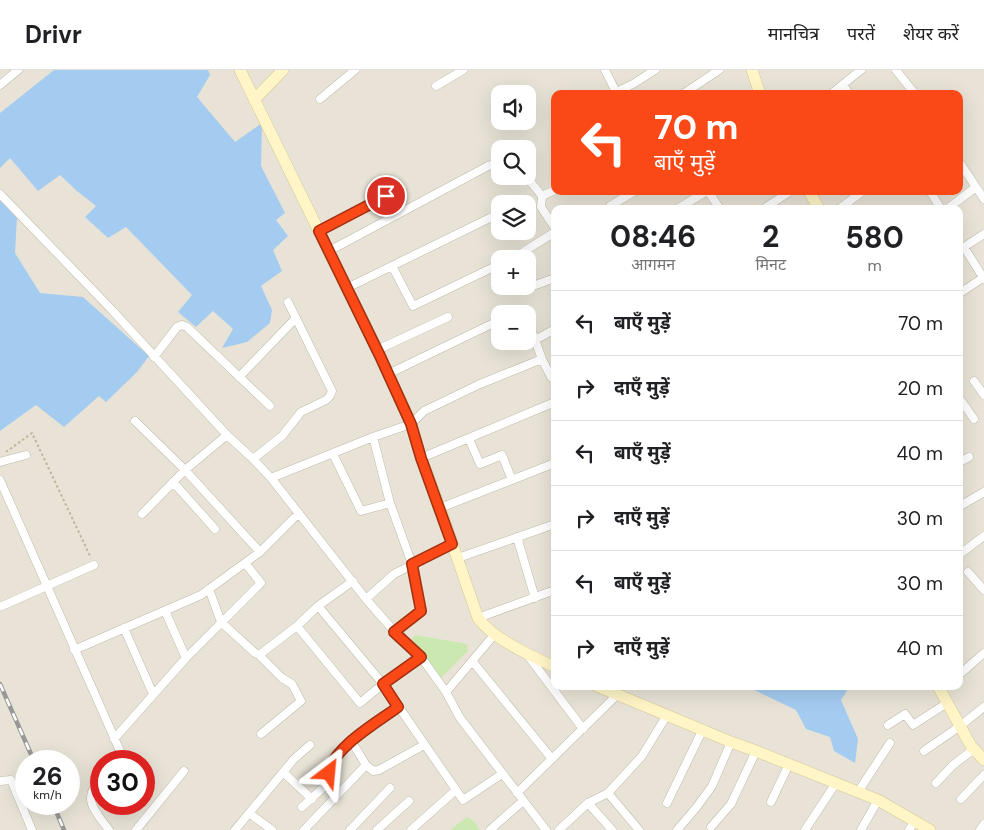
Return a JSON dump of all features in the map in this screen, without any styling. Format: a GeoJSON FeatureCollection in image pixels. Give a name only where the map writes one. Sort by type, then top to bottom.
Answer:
{"type":"FeatureCollection","features":[{"type":"Feature","properties":{"kind":"street"},"geometry":{"type":"LineString","coordinates":[[0,85],[18,70]]}},
{"type":"Feature","properties":{"kind":"street"},"geometry":{"type":"LineString","coordinates":[[240,70],[377,350],[411,424],[421,458],[478,618],[485,628],[494,634],[528,655],[551,665]]}},
{"type":"Feature","properties":{"kind":"street"},"geometry":{"type":"LineString","coordinates":[[254,100],[284,70]]}},
{"type":"Feature","properties":{"kind":"street"},"geometry":{"type":"LineString","coordinates":[[320,98],[355,70]]}},
{"type":"Feature","properties":{"kind":"street"},"geometry":{"type":"LineString","coordinates":[[436,86],[463,70]]}},
{"type":"Feature","properties":{"kind":"street"},"geometry":{"type":"LineString","coordinates":[[605,70],[613,90]]}},
{"type":"Feature","properties":{"kind":"street"},"geometry":{"type":"LineString","coordinates":[[619,90],[655,70]]}},
{"type":"Feature","properties":{"kind":"street"},"geometry":{"type":"LineString","coordinates":[[689,90],[719,70]]}},
{"type":"Feature","properties":{"kind":"street"},"geometry":{"type":"LineString","coordinates":[[752,70],[759,90]]}},
{"type":"Feature","properties":{"kind":"street"},"geometry":{"type":"LineString","coordinates":[[837,90],[861,70]]}},
{"type":"Feature","properties":{"kind":"street"},"geometry":{"type":"LineString","coordinates":[[896,70],[910,90]]}},
{"type":"Feature","properties":{"kind":"street"},"geometry":{"type":"LineString","coordinates":[[843,86],[846,90]]}},
{"type":"Feature","properties":{"kind":"street"},"geometry":{"type":"LineString","coordinates":[[329,251],[491,165]]}},
{"type":"Feature","properties":{"kind":"street"},"geometry":{"type":"LineString","coordinates":[[963,168],[984,200]]}},
{"type":"Feature","properties":{"kind":"street"},"geometry":{"type":"LineString","coordinates":[[533,185],[542,196],[541,207],[551,222]]}},
{"type":"Feature","properties":{"kind":"street"},"geometry":{"type":"LineString","coordinates":[[952,205],[976,187]]}},
{"type":"Feature","properties":{"kind":"street"},"geometry":{"type":"LineString","coordinates":[[542,196],[551,192]]}},
{"type":"Feature","properties":{"kind":"street"},"geometry":{"type":"LineString","coordinates":[[0,194],[111,309],[227,435],[271,478],[353,580],[366,599],[394,632],[421,657],[446,692],[460,718],[546,830]]}},
{"type":"Feature","properties":{"kind":"street"},"geometry":{"type":"LineString","coordinates":[[614,205],[629,195]]}},
{"type":"Feature","properties":{"kind":"street"},"geometry":{"type":"LineString","coordinates":[[684,205],[701,195]]}},
{"type":"Feature","properties":{"kind":"street"},"geometry":{"type":"LineString","coordinates":[[769,205],[786,195]]}},
{"type":"Feature","properties":{"kind":"street"},"geometry":{"type":"LineString","coordinates":[[844,205],[858,195]]}},
{"type":"Feature","properties":{"kind":"street"},"geometry":{"type":"LineString","coordinates":[[319,231],[386,196]]}},
{"type":"Feature","properties":{"kind":"street"},"geometry":{"type":"LineString","coordinates":[[347,288],[491,217]]}},
{"type":"Feature","properties":{"kind":"street"},"geometry":{"type":"LineString","coordinates":[[963,243],[984,234]]}},
{"type":"Feature","properties":{"kind":"street"},"geometry":{"type":"LineString","coordinates":[[526,250],[551,235]]}},
{"type":"Feature","properties":{"kind":"street"},"geometry":{"type":"LineString","coordinates":[[963,245],[984,278],[963,291]]}},
{"type":"Feature","properties":{"kind":"street"},"geometry":{"type":"LineString","coordinates":[[392,266],[414,306],[491,268]]}},
{"type":"Feature","properties":{"kind":"street"},"geometry":{"type":"LineString","coordinates":[[536,285],[551,279]]}},
{"type":"Feature","properties":{"kind":"street"},"geometry":{"type":"LineString","coordinates":[[253,459],[282,436],[300,412],[326,400],[332,391],[288,302]]}},
{"type":"Feature","properties":{"kind":"street"},"geometry":{"type":"LineString","coordinates":[[377,350],[448,317]]}},
{"type":"Feature","properties":{"kind":"street"},"geometry":{"type":"LineString","coordinates":[[239,377],[296,318]]}},
{"type":"Feature","properties":{"kind":"street"},"geometry":{"type":"LineString","coordinates":[[388,374],[491,324]]}},
{"type":"Feature","properties":{"kind":"street"},"geometry":{"type":"LineString","coordinates":[[154,357],[171,333],[182,325],[187,327],[270,406]]}},
{"type":"Feature","properties":{"kind":"street"},"geometry":{"type":"LineString","coordinates":[[536,339],[551,331]]}},
{"type":"Feature","properties":{"kind":"street"},"geometry":{"type":"LineString","coordinates":[[536,343],[542,359],[551,373]]}},
{"type":"Feature","properties":{"kind":"street"},"geometry":{"type":"LineString","coordinates":[[271,478],[373,437],[411,424],[424,410],[480,384],[542,359]]}},
{"type":"Feature","properties":{"kind":"street"},"geometry":{"type":"LineString","coordinates":[[974,381],[984,395]]}},
{"type":"Feature","properties":{"kind":"street"},"geometry":{"type":"LineString","coordinates":[[963,403],[974,419]]}},
{"type":"Feature","properties":{"kind":"street"},"geometry":{"type":"LineString","coordinates":[[421,458],[551,404]]}},
{"type":"Feature","properties":{"kind":"street"},"geometry":{"type":"LineString","coordinates":[[135,421],[185,470],[260,552]]}},
{"type":"Feature","properties":{"kind":"street"},"geometry":{"type":"LineString","coordinates":[[142,514],[185,470],[227,435]]}},
{"type":"Feature","properties":{"kind":"street"},"geometry":{"type":"LineString","coordinates":[[373,437],[390,503],[412,564],[421,611],[394,632]]}},
{"type":"Feature","properties":{"kind":"street"},"geometry":{"type":"LineString","coordinates":[[469,439],[480,464],[502,455],[512,480]]}},
{"type":"Feature","properties":{"kind":"street"},"geometry":{"type":"LineString","coordinates":[[333,454],[361,511],[390,503]]}},
{"type":"Feature","properties":{"kind":"street"},"geometry":{"type":"LineString","coordinates":[[0,462],[26,455]]}},
{"type":"Feature","properties":{"kind":"street"},"geometry":{"type":"LineString","coordinates":[[963,460],[969,457]]}},
{"type":"Feature","properties":{"kind":"street"},"geometry":{"type":"LineString","coordinates":[[440,508],[551,465]]}},
{"type":"Feature","properties":{"kind":"street"},"geometry":{"type":"LineString","coordinates":[[0,480],[118,750]]}},
{"type":"Feature","properties":{"kind":"street"},"geometry":{"type":"LineString","coordinates":[[173,482],[215,530]]}},
{"type":"Feature","properties":{"kind":"street"},"geometry":{"type":"LineString","coordinates":[[963,504],[984,493]]}},
{"type":"Feature","properties":{"kind":"street"},"geometry":{"type":"LineString","coordinates":[[74,650],[201,595],[260,552],[299,513]]}},
{"type":"Feature","properties":{"kind":"street"},"geometry":{"type":"LineString","coordinates":[[458,558],[551,525]]}},
{"type":"Feature","properties":{"kind":"street"},"geometry":{"type":"LineString","coordinates":[[518,537],[535,598]]}},
{"type":"Feature","properties":{"kind":"street"},"geometry":{"type":"LineString","coordinates":[[963,552],[981,538],[984,547]]}},
{"type":"Feature","properties":{"kind":"street"},"geometry":{"type":"LineString","coordinates":[[366,599],[394,574],[452,544]]}},
{"type":"Feature","properties":{"kind":"street"},"geometry":{"type":"LineString","coordinates":[[114,739],[186,658],[261,583],[245,564]]}},
{"type":"Feature","properties":{"kind":"street"},"geometry":{"type":"LineString","coordinates":[[2,606],[94,565]]}},
{"type":"Feature","properties":{"kind":"street"},"geometry":{"type":"LineString","coordinates":[[968,572],[984,590]]}},
{"type":"Feature","properties":{"kind":"street"},"geometry":{"type":"LineString","coordinates":[[259,655],[297,626],[318,606],[353,580]]}},
{"type":"Feature","properties":{"kind":"street"},"geometry":{"type":"LineString","coordinates":[[209,589],[222,622],[282,678],[292,684],[301,700],[261,734]]}},
{"type":"Feature","properties":{"kind":"street"},"geometry":{"type":"LineString","coordinates":[[478,618],[551,592]]}},
{"type":"Feature","properties":{"kind":"street"},"geometry":{"type":"LineString","coordinates":[[318,606],[383,684],[463,800],[502,774]]}},
{"type":"Feature","properties":{"kind":"street"},"geometry":{"type":"LineString","coordinates":[[165,611],[186,658]]}},
{"type":"Feature","properties":{"kind":"street"},"geometry":{"type":"LineString","coordinates":[[297,626],[360,703],[421,657]]}},
{"type":"Feature","properties":{"kind":"street"},"geometry":{"type":"LineString","coordinates":[[124,628],[153,694]]}},
{"type":"Feature","properties":{"kind":"street"},"geometry":{"type":"LineString","coordinates":[[446,692],[494,634]]}},
{"type":"Feature","properties":{"kind":"street"},"geometry":{"type":"LineString","coordinates":[[963,671],[984,653]]}},
{"type":"Feature","properties":{"kind":"street"},"geometry":{"type":"LineString","coordinates":[[528,655],[551,686]]}},
{"type":"Feature","properties":{"kind":"street"},"geometry":{"type":"LineString","coordinates":[[472,662],[552,759]]}},
{"type":"Feature","properties":{"kind":"street"},"geometry":{"type":"LineString","coordinates":[[554,690],[583,729]]}},
{"type":"Feature","properties":{"kind":"street"},"geometry":{"type":"LineString","coordinates":[[606,690],[878,800],[912,826],[930,830]]}},
{"type":"Feature","properties":{"kind":"street"},"geometry":{"type":"LineString","coordinates":[[942,690],[960,726],[974,749],[984,760]]}},
{"type":"Feature","properties":{"kind":"street"},"geometry":{"type":"LineString","coordinates":[[516,793],[617,695]]}},
{"type":"Feature","properties":{"kind":"street"},"geometry":{"type":"LineString","coordinates":[[888,725],[905,714],[913,725],[947,703]]}},
{"type":"Feature","properties":{"kind":"street"},"geometry":{"type":"LineString","coordinates":[[302,807],[324,787],[329,779],[332,762],[352,742],[398,707]]}},
{"type":"Feature","properties":{"kind":"street"},"geometry":{"type":"LineString","coordinates":[[924,751],[984,707]]}},
{"type":"Feature","properties":{"kind":"street"},"geometry":{"type":"LineString","coordinates":[[559,830],[588,803],[608,793],[642,756],[667,715]]}},
{"type":"Feature","properties":{"kind":"street"},"geometry":{"type":"LineString","coordinates":[[667,802],[703,729]]}},
{"type":"Feature","properties":{"kind":"street"},"geometry":{"type":"LineString","coordinates":[[352,742],[366,765],[373,771],[379,770],[424,745]]}},
{"type":"Feature","properties":{"kind":"street"},"geometry":{"type":"LineString","coordinates":[[677,830],[712,786],[731,742]]}},
{"type":"Feature","properties":{"kind":"street"},"geometry":{"type":"LineString","coordinates":[[858,792],[890,743]]}},
{"type":"Feature","properties":{"kind":"street"},"geometry":{"type":"LineString","coordinates":[[235,830],[294,759],[310,745]]}},
{"type":"Feature","properties":{"kind":"street"},"geometry":{"type":"LineString","coordinates":[[936,783],[953,764],[974,749]]}},
{"type":"Feature","properties":{"kind":"street"},"geometry":{"type":"LineString","coordinates":[[711,827],[731,804],[756,751]]}},
{"type":"Feature","properties":{"kind":"street"},"geometry":{"type":"LineString","coordinates":[[771,802],[789,764]]}},
{"type":"Feature","properties":{"kind":"street"},"geometry":{"type":"LineString","coordinates":[[304,830],[366,765]]}},
{"type":"Feature","properties":{"kind":"street"},"geometry":{"type":"LineString","coordinates":[[136,830],[184,771]]}},
{"type":"Feature","properties":{"kind":"street"},"geometry":{"type":"LineString","coordinates":[[283,772],[312,799]]}},
{"type":"Feature","properties":{"kind":"street"},"geometry":{"type":"LineString","coordinates":[[961,799],[984,775]]}},
{"type":"Feature","properties":{"kind":"street"},"geometry":{"type":"LineString","coordinates":[[0,781],[11,780],[32,830]]}},
{"type":"Feature","properties":{"kind":"street"},"geometry":{"type":"LineString","coordinates":[[805,830],[836,783]]}},
{"type":"Feature","properties":{"kind":"street"},"geometry":{"type":"LineString","coordinates":[[350,830],[390,788]]}},
{"type":"Feature","properties":{"kind":"street"},"geometry":{"type":"LineString","coordinates":[[411,830],[456,790]]}},
{"type":"Feature","properties":{"kind":"street"},"geometry":{"type":"LineString","coordinates":[[608,793],[639,830]]}},
{"type":"Feature","properties":{"kind":"street"},"geometry":{"type":"LineString","coordinates":[[861,830],[878,800]]}},
{"type":"Feature","properties":{"kind":"street"},"geometry":{"type":"LineString","coordinates":[[377,830],[408,801]]}},
{"type":"Feature","properties":{"kind":"street"},"geometry":{"type":"LineString","coordinates":[[490,830],[523,802]]}},
{"type":"Feature","properties":{"kind":"street"},"geometry":{"type":"LineString","coordinates":[[588,803],[612,830]]}},
{"type":"Feature","properties":{"kind":"street"},"geometry":{"type":"LineString","coordinates":[[250,813],[271,830]]}},
{"type":"Feature","properties":{"kind":"street"},"geometry":{"type":"LineString","coordinates":[[99,815],[109,830]]}},
{"type":"Feature","properties":{"kind":"street"},"geometry":{"type":"LineString","coordinates":[[980,830],[984,824]]}},
{"type":"Feature","properties":{"kind":"path"},"geometry":{"type":"LineString","coordinates":[[0,456],[32,433],[94,565]]}},
{"type":"Feature","properties":{"kind":"shaded area"},"geometry":{"type":"Polygon","coordinates":[[[0,70],[984,70],[984,830],[0,830],[0,70]]]}},
{"type":"Feature","properties":{"kind":"green space"},"geometry":{"type":"Polygon","coordinates":[[[415,635],[467,644],[468,651],[436,683],[411,640],[415,635]]]}},
{"type":"Feature","properties":{"kind":"green space"},"geometry":{"type":"Polygon","coordinates":[[[467,817],[474,821],[480,830],[450,830],[467,817]]]}},
{"type":"Feature","properties":{"kind":"water"},"geometry":{"type":"Polygon","coordinates":[[[54,70],[208,70],[210,75],[197,97],[235,142],[262,123],[261,166],[285,213],[276,220],[288,236],[273,250],[282,271],[261,286],[272,310],[270,323],[247,342],[222,348],[233,329],[213,311],[196,327],[178,312],[192,295],[126,227],[108,238],[85,217],[96,206],[60,175],[38,191],[10,158],[0,168],[0,113],[54,70]]]}},
{"type":"Feature","properties":{"kind":"water"},"geometry":{"type":"Polygon","coordinates":[[[0,200],[17,218],[15,253],[40,293],[83,297],[149,356],[137,372],[106,402],[99,396],[64,427],[36,405],[0,431],[0,200]]]}},
{"type":"Feature","properties":{"kind":"water"},"geometry":{"type":"Polygon","coordinates":[[[754,690],[847,690],[841,700],[858,739],[855,763],[834,751],[830,737],[806,729],[796,710],[754,690]]]}},
{"type":"Feature","properties":{"kind":"railway"},"geometry":{"type":"LineString","coordinates":[[0,684],[29,750]]}},
{"type":"Feature","properties":{"kind":"railway"},"geometry":{"type":"LineString","coordinates":[[58,815],[64,830]]}},
{"type":"Feature","properties":{"kind":"route"},"geometry":{"type":"LineString","coordinates":[[329,773],[332,762],[336,757],[352,742],[398,707],[383,684],[421,657],[394,632],[421,611],[412,564],[452,544],[421,458],[411,424],[319,231],[386,196]]}}]}
